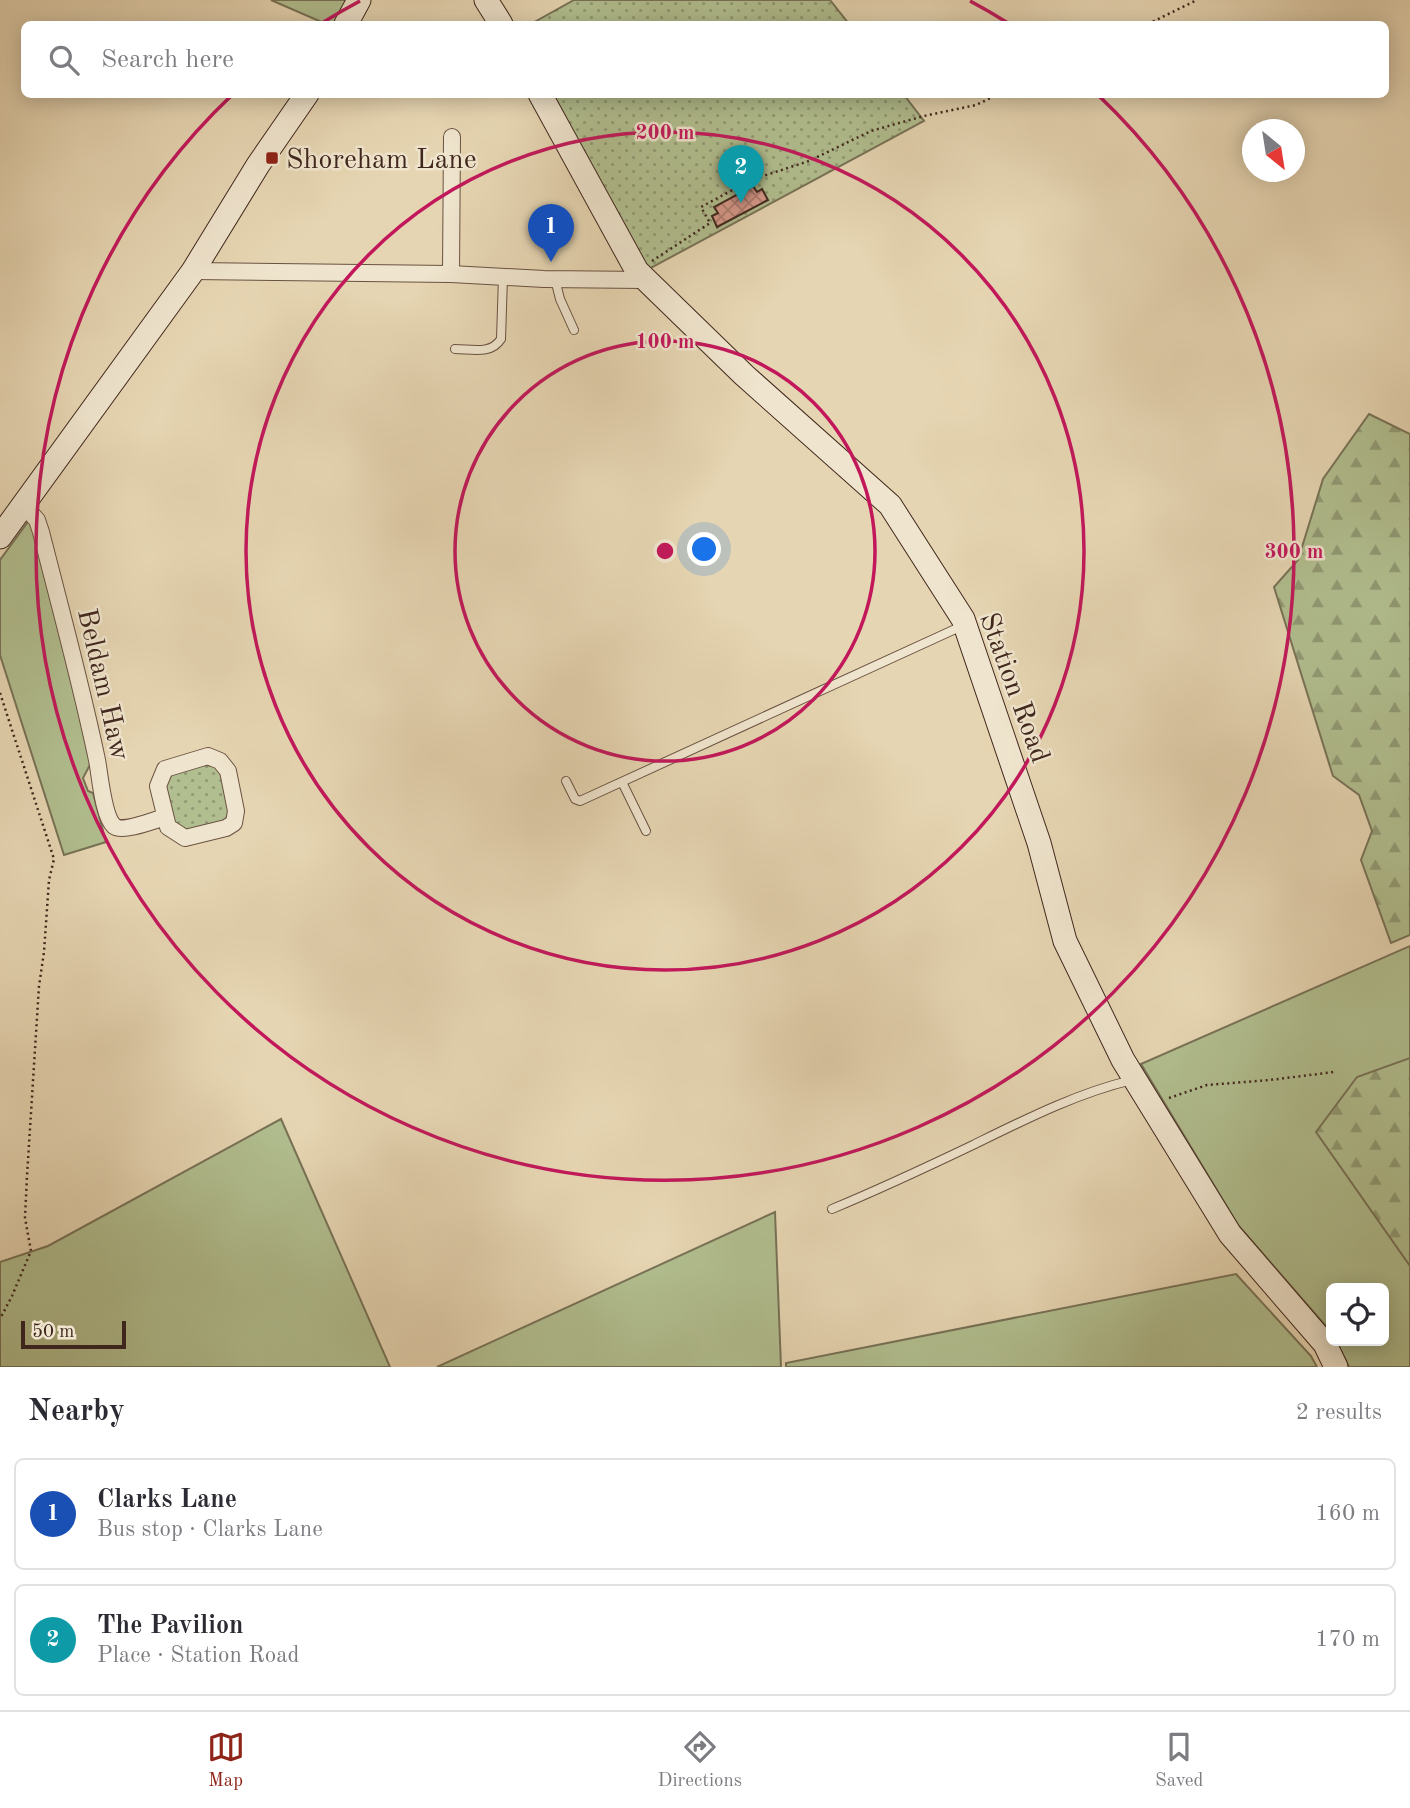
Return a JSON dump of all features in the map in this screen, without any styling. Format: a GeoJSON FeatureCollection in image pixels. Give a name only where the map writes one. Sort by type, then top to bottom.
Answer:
{"type":"FeatureCollection","features":[{"type":"Feature","properties":{"kind":"street"},"geometry":{"type":"LineString","coordinates":[[348,21],[359,0]]}},
{"type":"Feature","properties":{"kind":"street"},"geometry":{"type":"LineString","coordinates":[[486,0],[499,21]]}},
{"type":"Feature","properties":{"kind":"street"},"geometry":{"type":"LineString","coordinates":[[0,537],[193,271],[258,165],[304,98]]}},
{"type":"Feature","properties":{"kind":"street","name":"Station Road"},"geometry":{"type":"LineString","coordinates":[[542,98],[641,276],[744,376],[890,505],[962,619],[1039,843],[1065,941],[1123,1060],[1230,1234],[1325,1344],[1336,1367]]}},
{"type":"Feature","properties":{"kind":"street"},"geometry":{"type":"LineString","coordinates":[[451,274],[452,137]]}},
{"type":"Feature","properties":{"kind":"street"},"geometry":{"type":"LineString","coordinates":[[193,271],[451,274],[555,279],[641,276]]}},
{"type":"Feature","properties":{"kind":"street","name":"Beldam Haw"},"geometry":{"type":"LineString","coordinates":[[24,506],[37,520],[41,531],[87,711],[104,806],[112,825],[118,829],[127,828],[165,817]]}},
{"type":"Feature","properties":{"kind":"street","name":"Beldam Haw"},"geometry":{"type":"LineString","coordinates":[[208,756],[220,761],[228,771],[236,811],[234,823],[226,828],[185,838],[168,827],[165,817],[158,786],[165,769],[208,756]]}},
{"type":"Feature","properties":{"kind":"lane"},"geometry":{"type":"LineString","coordinates":[[454,349],[488,350],[498,344],[501,339],[503,277]]}},
{"type":"Feature","properties":{"kind":"lane"},"geometry":{"type":"LineString","coordinates":[[555,279],[560,299],[574,330]]}},
{"type":"Feature","properties":{"kind":"lane"},"geometry":{"type":"LineString","coordinates":[[566,781],[575,799],[580,801],[964,625]]}},
{"type":"Feature","properties":{"kind":"lane"},"geometry":{"type":"LineString","coordinates":[[622,782],[646,831]]}},
{"type":"Feature","properties":{"kind":"lane"},"geometry":{"type":"LineString","coordinates":[[832,1209],[1092,1091],[1135,1079]]}},
{"type":"Feature","properties":{"kind":"path"},"geometry":{"type":"LineString","coordinates":[[1154,21],[1197,0]]}},
{"type":"Feature","properties":{"kind":"path"},"geometry":{"type":"LineString","coordinates":[[641,276],[710,223],[701,207],[751,180],[809,161],[871,131],[976,105],[991,98]]}},
{"type":"Feature","properties":{"kind":"path"},"geometry":{"type":"LineString","coordinates":[[0,693],[54,859],[39,986],[27,1176],[25,1218],[31,1251],[0,1319]]}},
{"type":"Feature","properties":{"kind":"path"},"geometry":{"type":"LineString","coordinates":[[1163,1101],[1207,1085],[1334,1072]]}},
{"type":"Feature","properties":{"kind":"green space"},"geometry":{"type":"Polygon","coordinates":[[[271,0],[349,0],[338,21],[319,21],[271,0]]]}},
{"type":"Feature","properties":{"kind":"green space"},"geometry":{"type":"Polygon","coordinates":[[[574,0],[830,0],[847,21],[536,21],[574,0]]]}},
{"type":"Feature","properties":{"kind":"green space"},"geometry":{"type":"Polygon","coordinates":[[[546,98],[906,98],[924,121],[647,270],[546,98]]]}},
{"type":"Feature","properties":{"kind":"green space"},"geometry":{"type":"Polygon","coordinates":[[[1369,414],[1410,434],[1410,935],[1391,943],[1361,860],[1372,831],[1359,795],[1333,776],[1274,587],[1298,560],[1323,479],[1369,414]]]}},
{"type":"Feature","properties":{"kind":"green space"},"geometry":{"type":"Polygon","coordinates":[[[30,519],[93,759],[83,778],[88,791],[93,793],[106,842],[64,855],[0,655],[0,560],[30,519]]]}},
{"type":"Feature","properties":{"kind":"green space"},"geometry":{"type":"Polygon","coordinates":[[[203,765],[216,766],[221,772],[230,812],[223,823],[188,833],[172,824],[165,785],[172,774],[203,765]]]}},
{"type":"Feature","properties":{"kind":"green space"},"geometry":{"type":"Polygon","coordinates":[[[1410,946],[1410,1367],[1349,1367],[1338,1346],[1389,1346],[1389,1283],[1326,1283],[1326,1326],[1238,1225],[1141,1064],[1410,946]]]}},
{"type":"Feature","properties":{"kind":"green space"},"geometry":{"type":"Polygon","coordinates":[[[1410,1058],[1410,1266],[1316,1132],[1357,1077],[1410,1058]]]}},
{"type":"Feature","properties":{"kind":"green space"},"geometry":{"type":"Polygon","coordinates":[[[281,1119],[390,1367],[0,1367],[0,1262],[48,1246],[281,1119]]]}},
{"type":"Feature","properties":{"kind":"green space"},"geometry":{"type":"Polygon","coordinates":[[[775,1212],[781,1367],[437,1367],[775,1212]]]}},
{"type":"Feature","properties":{"kind":"green space"},"geometry":{"type":"Polygon","coordinates":[[[1236,1274],[1311,1356],[1317,1367],[786,1367],[786,1363],[1236,1274]]]}},
{"type":"Feature","properties":{"kind":"building"},"geometry":{"type":"Polygon","coordinates":[[[753,186],[757,192],[762,189],[768,200],[717,227],[712,216],[718,213],[714,207],[753,186]]]}},
{"type":"Feature","properties":{"kind":"place","name":"Shoreham Lane"},"geometry":{"type":"Point","coordinates":[272,158]}},
{"type":"Feature","properties":{"kind":"place","name":"The Pavilion"},"geometry":{"type":"Point","coordinates":[741,203]}},
{"type":"Feature","properties":{"kind":"place","name":"Clarks Lane"},"geometry":{"type":"Point","coordinates":[551,262]}}]}
